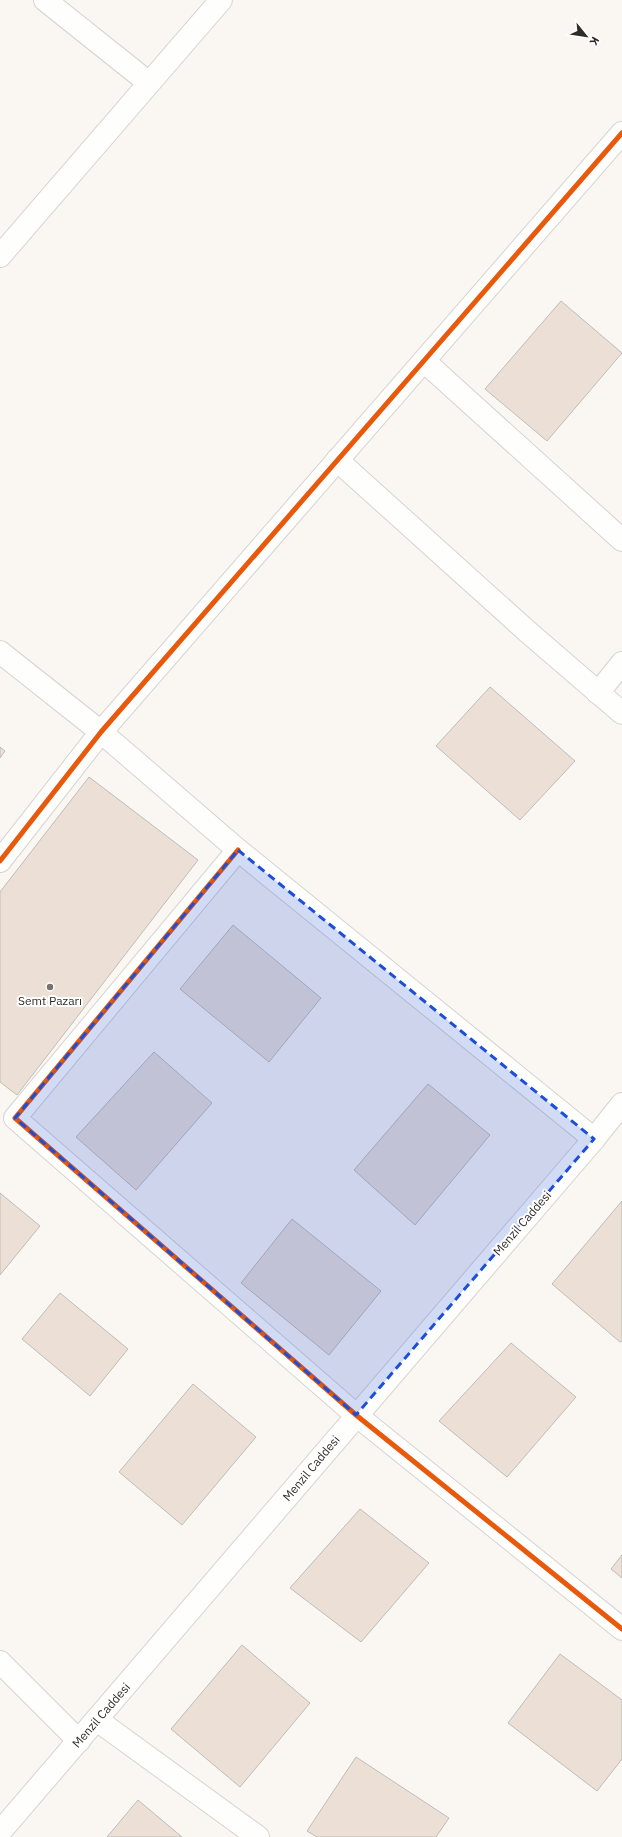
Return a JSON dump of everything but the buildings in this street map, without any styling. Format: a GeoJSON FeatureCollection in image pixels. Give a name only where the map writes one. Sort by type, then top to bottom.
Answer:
{"type":"FeatureCollection","features":[{"type":"Feature","properties":{"kind":"street"},"geometry":{"type":"LineString","coordinates":[[44,0],[149,82]]}},
{"type":"Feature","properties":{"kind":"street"},"geometry":{"type":"LineString","coordinates":[[0,256],[221,0]]}},
{"type":"Feature","properties":{"kind":"street"},"geometry":{"type":"LineString","coordinates":[[0,861],[101,732],[622,132]]}},
{"type":"Feature","properties":{"kind":"street"},"geometry":{"type":"LineString","coordinates":[[424,361],[622,540]]}},
{"type":"Feature","properties":{"kind":"street"},"geometry":{"type":"LineString","coordinates":[[337,460],[528,632],[622,713]]}},
{"type":"Feature","properties":{"kind":"street"},"geometry":{"type":"LineString","coordinates":[[0,652],[101,732],[238,850],[594,1139]]}},
{"type":"Feature","properties":{"kind":"street"},"geometry":{"type":"LineString","coordinates":[[598,693],[622,663]]}},
{"type":"Feature","properties":{"kind":"street"},"geometry":{"type":"LineString","coordinates":[[238,850],[8,1121],[356,1415],[622,1629]]}},
{"type":"Feature","properties":{"kind":"street","name":"Menzil Caddesi"},"geometry":{"type":"LineString","coordinates":[[0,1832],[594,1139],[622,1104]]}},
{"type":"Feature","properties":{"kind":"street"},"geometry":{"type":"LineString","coordinates":[[0,1662],[79,1741]]}},
{"type":"Feature","properties":{"kind":"street"},"geometry":{"type":"LineString","coordinates":[[97,1720],[258,1837]]}},
{"type":"Feature","properties":{"kind":"highlighted area"},"geometry":{"type":"Polygon","coordinates":[[[238,850],[594,1139],[356,1415],[15,1118],[238,850]]]}},
{"type":"Feature","properties":{"kind":"cycle path"},"geometry":{"type":"LineString","coordinates":[[0,861],[101,732],[622,133]]}},
{"type":"Feature","properties":{"kind":"cycle path"},"geometry":{"type":"LineString","coordinates":[[238,850],[15,1118],[356,1415],[622,1629]]}},
{"type":"Feature","properties":{"kind":"place","name":"Semt Pazarı"},"geometry":{"type":"Point","coordinates":[50,987]}}]}
